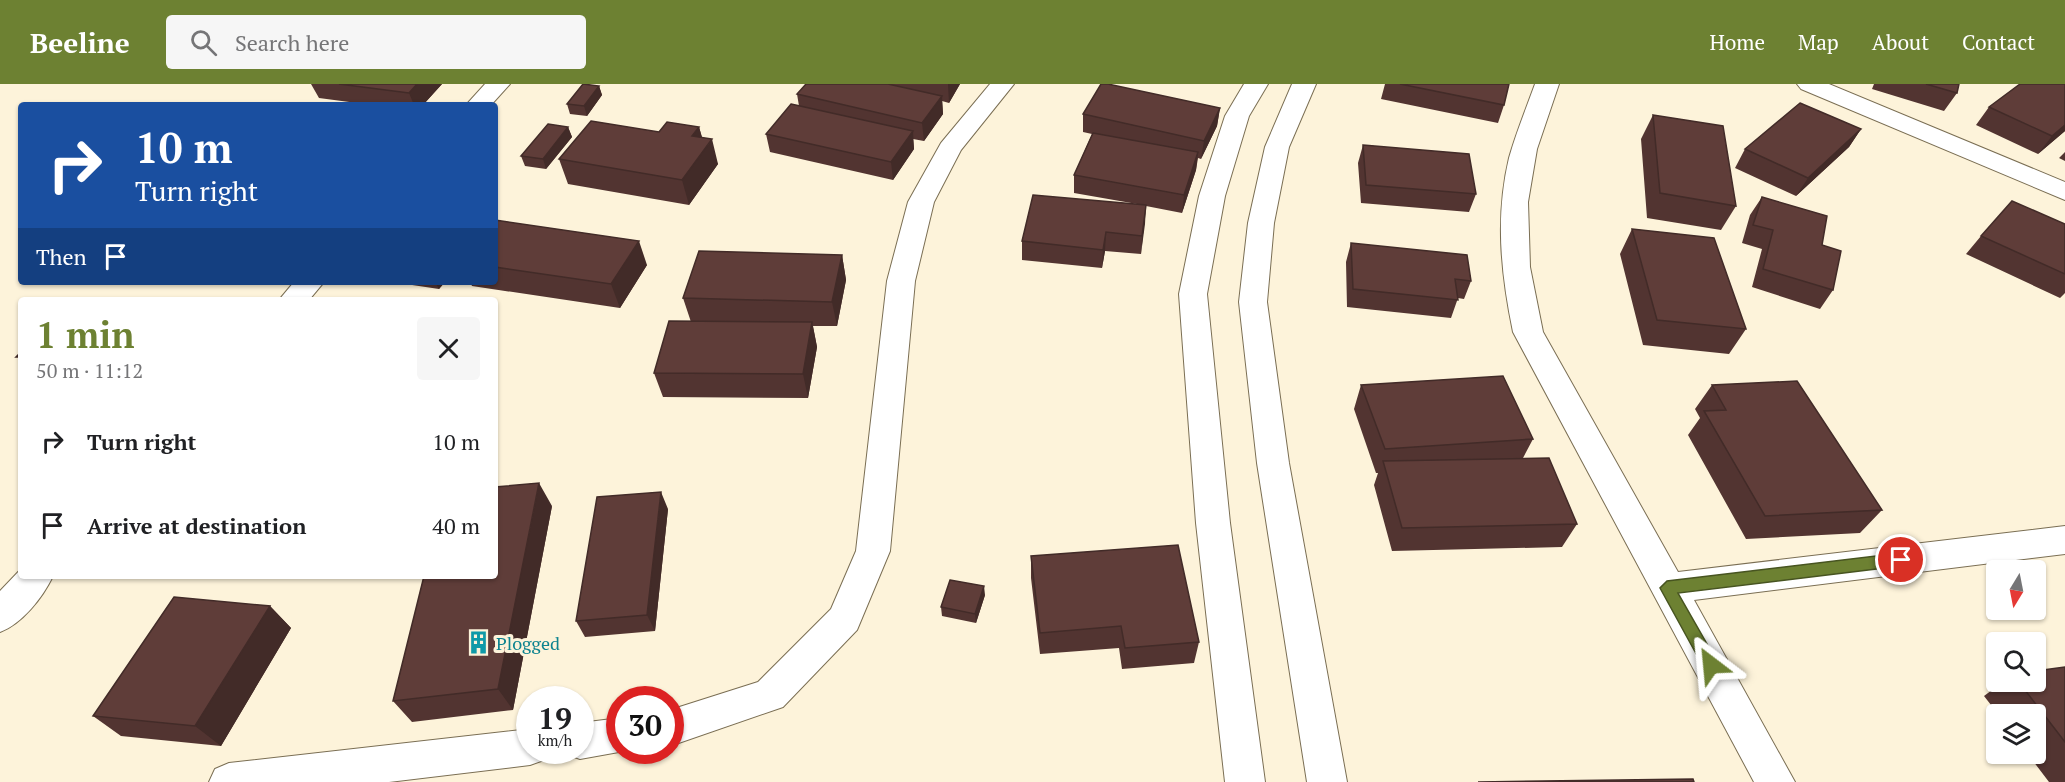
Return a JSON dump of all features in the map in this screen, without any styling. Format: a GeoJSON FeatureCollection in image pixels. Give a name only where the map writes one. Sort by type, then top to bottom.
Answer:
{"type":"FeatureCollection","features":[{"type":"Feature","properties":{"kind":"street"},"geometry":{"type":"LineString","coordinates":[[481,102],[498,84]]}},
{"type":"Feature","properties":{"kind":"street"},"geometry":{"type":"LineString","coordinates":[[684,723],[770,695],[844,619],[873,551],[901,281],[921,202],[950,148],[1002,84]]}},
{"type":"Feature","properties":{"kind":"street"},"geometry":{"type":"LineString","coordinates":[[1245,782],[1213,523],[1193,294],[1212,196],[1237,116],[1256,84]]}},
{"type":"Feature","properties":{"kind":"street"},"geometry":{"type":"LineString","coordinates":[[1304,84],[1277,147],[1261,223],[1253,302],[1273,463],[1327,782]]}},
{"type":"Feature","properties":{"kind":"street"},"geometry":{"type":"LineString","coordinates":[[1547,84],[1522,158],[1513,224],[1515,276],[1528,332],[1775,782]]}},
{"type":"Feature","properties":{"kind":"street"},"geometry":{"type":"LineString","coordinates":[[1809,84],[2065,192]]}},
{"type":"Feature","properties":{"kind":"street"},"geometry":{"type":"LineString","coordinates":[[296,297],[307,285]]}},
{"type":"Feature","properties":{"kind":"street"},"geometry":{"type":"LineString","coordinates":[[1667,588],[2065,540]]}},
{"type":"Feature","properties":{"kind":"street"},"geometry":{"type":"LineString","coordinates":[[0,616],[33,579]]}},
{"type":"Feature","properties":{"kind":"street"},"geometry":{"type":"LineString","coordinates":[[229,782],[516,749]]}},
{"type":"Feature","properties":{"kind":"building"},"geometry":{"type":"Polygon","coordinates":[[[339,84],[417,84],[409,93],[339,84]]]}},
{"type":"Feature","properties":{"kind":"building"},"geometry":{"type":"Polygon","coordinates":[[[583,84],[599,86],[584,106],[567,104],[583,84]]]}},
{"type":"Feature","properties":{"kind":"building"},"geometry":{"type":"Polygon","coordinates":[[[806,84],[888,84],[942,96],[922,123],[797,94],[806,84]]]}},
{"type":"Feature","properties":{"kind":"building"},"geometry":{"type":"Polygon","coordinates":[[[1101,84],[1220,108],[1204,141],[1083,114],[1101,84]]]}},
{"type":"Feature","properties":{"kind":"building"},"geometry":{"type":"Polygon","coordinates":[[[1400,84],[1509,84],[1504,105],[1400,84]]]}},
{"type":"Feature","properties":{"kind":"building"},"geometry":{"type":"Polygon","coordinates":[[[1926,84],[1959,84],[1957,93],[1926,84]]]}},
{"type":"Feature","properties":{"kind":"building"},"geometry":{"type":"Polygon","coordinates":[[[2020,84],[2065,84],[2065,125],[2052,136],[1989,107],[2020,84]]]}},
{"type":"Feature","properties":{"kind":"building"},"geometry":{"type":"Polygon","coordinates":[[[1800,103],[1861,129],[1808,178],[1745,149],[1800,103]]]}},
{"type":"Feature","properties":{"kind":"building"},"geometry":{"type":"Polygon","coordinates":[[[791,104],[913,131],[891,162],[766,134],[791,104]]]}},
{"type":"Feature","properties":{"kind":"building"},"geometry":{"type":"Polygon","coordinates":[[[1653,115],[1723,126],[1736,206],[1660,193],[1653,115]]]}},
{"type":"Feature","properties":{"kind":"building"},"geometry":{"type":"Polygon","coordinates":[[[591,121],[659,132],[667,122],[699,127],[692,136],[712,139],[682,180],[559,159],[591,121]]]}},
{"type":"Feature","properties":{"kind":"building"},"geometry":{"type":"Polygon","coordinates":[[[548,124],[568,127],[543,159],[521,156],[548,124]]]}},
{"type":"Feature","properties":{"kind":"building"},"geometry":{"type":"Polygon","coordinates":[[[1093,133],[1198,152],[1184,195],[1074,175],[1093,133]]]}},
{"type":"Feature","properties":{"kind":"building"},"geometry":{"type":"Polygon","coordinates":[[[1363,145],[1469,154],[1476,194],[1366,185],[1363,145]]]}},
{"type":"Feature","properties":{"kind":"building"},"geometry":{"type":"Polygon","coordinates":[[[1033,195],[1146,205],[1142,236],[1106,232],[1103,250],[1022,241],[1033,195]]]}},
{"type":"Feature","properties":{"kind":"building"},"geometry":{"type":"Polygon","coordinates":[[[1762,197],[1827,216],[1822,245],[1841,251],[1833,290],[1763,269],[1773,230],[1753,225],[1762,197]]]}},
{"type":"Feature","properties":{"kind":"building"},"geometry":{"type":"Polygon","coordinates":[[[2012,201],[2065,224],[2065,274],[1981,236],[2012,201]]]}},
{"type":"Feature","properties":{"kind":"building"},"geometry":{"type":"Polygon","coordinates":[[[498,220],[639,241],[611,284],[498,267],[498,220]]]}},
{"type":"Feature","properties":{"kind":"building"},"geometry":{"type":"Polygon","coordinates":[[[1632,229],[1714,238],[1746,329],[1657,320],[1632,229]]]}},
{"type":"Feature","properties":{"kind":"building"},"geometry":{"type":"Polygon","coordinates":[[[1351,243],[1467,255],[1471,281],[1455,279],[1458,300],[1353,289],[1351,243]]]}},
{"type":"Feature","properties":{"kind":"building"},"geometry":{"type":"Polygon","coordinates":[[[699,251],[842,255],[832,302],[683,298],[699,251]]]}},
{"type":"Feature","properties":{"kind":"building"},"geometry":{"type":"Polygon","coordinates":[[[669,321],[812,322],[803,374],[654,373],[669,321]]]}},
{"type":"Feature","properties":{"kind":"building"},"geometry":{"type":"Polygon","coordinates":[[[1503,376],[1533,439],[1385,449],[1361,385],[1503,376]]]}},
{"type":"Feature","properties":{"kind":"building"},"geometry":{"type":"Polygon","coordinates":[[[1797,381],[1882,510],[1765,516],[1704,411],[1726,410],[1712,385],[1797,381]]]}},
{"type":"Feature","properties":{"kind":"building"},"geometry":{"type":"Polygon","coordinates":[[[1549,458],[1577,524],[1402,528],[1383,461],[1549,458]]]}},
{"type":"Feature","properties":{"kind":"building","name":"Plogged"},"geometry":{"type":"Polygon","coordinates":[[[539,483],[498,689],[393,701],[423,579],[498,579],[498,487],[539,483]]]}},
{"type":"Feature","properties":{"kind":"building"},"geometry":{"type":"Polygon","coordinates":[[[661,492],[647,615],[576,621],[597,497],[661,492]]]}},
{"type":"Feature","properties":{"kind":"building"},"geometry":{"type":"Polygon","coordinates":[[[1178,545],[1199,642],[1125,648],[1121,626],[1040,633],[1031,556],[1178,545]]]}},
{"type":"Feature","properties":{"kind":"building"},"geometry":{"type":"Polygon","coordinates":[[[950,580],[984,586],[975,614],[941,607],[950,580]]]}},
{"type":"Feature","properties":{"kind":"building"},"geometry":{"type":"Polygon","coordinates":[[[174,597],[270,606],[195,726],[93,716],[174,597]]]}},
{"type":"Feature","properties":{"kind":"building"},"geometry":{"type":"Polygon","coordinates":[[[2065,667],[2065,742],[2046,717],[2046,704],[2036,704],[2026,692],[2046,692],[2046,670],[2065,667]]]}},
{"type":"Feature","properties":{"kind":"building"},"geometry":{"type":"Polygon","coordinates":[[[1693,779],[1694,782],[1478,782],[1693,779]]]}},
{"type":"Feature","properties":{"kind":"place","name":"Plogged"},"geometry":{"type":"Point","coordinates":[478,643]}},
{"type":"Feature","properties":{"kind":"route"},"geometry":{"type":"LineString","coordinates":[[1711,665],[1667,588],[1901,560]]}}]}
